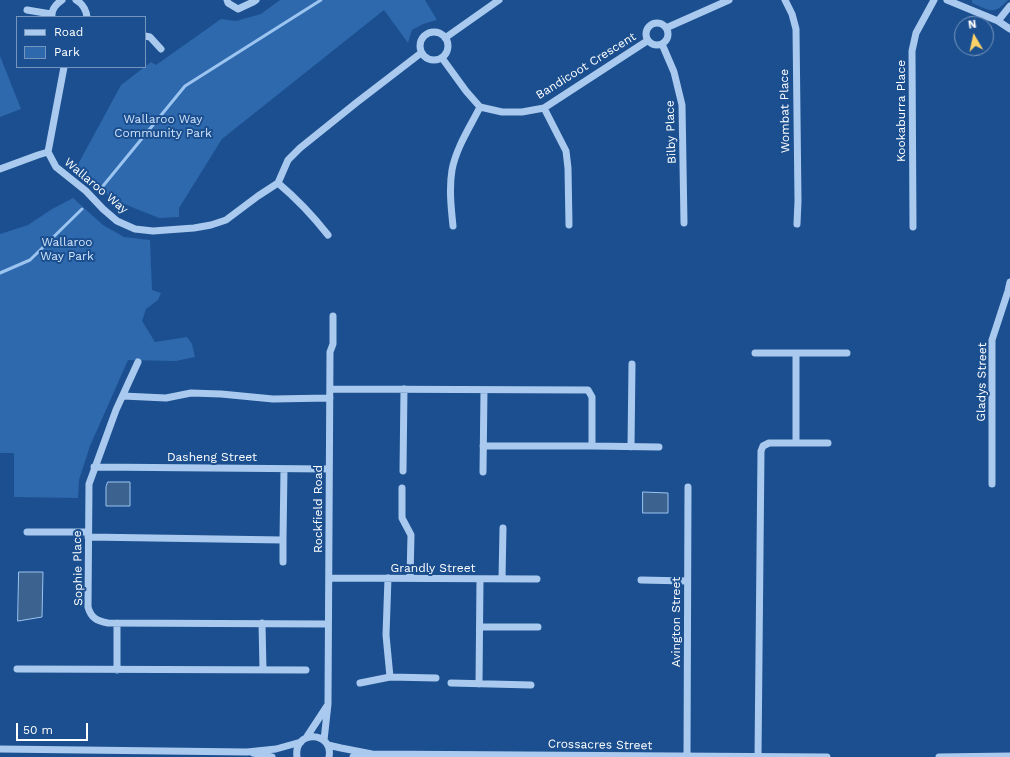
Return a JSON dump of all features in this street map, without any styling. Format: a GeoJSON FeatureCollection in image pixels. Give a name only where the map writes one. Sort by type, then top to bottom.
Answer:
{"type":"FeatureCollection","features":[{"type":"Feature","properties":{"kind":"street"},"geometry":{"type":"LineString","coordinates":[[27,10],[52,15],[53,8],[62,0]]}},
{"type":"Feature","properties":{"kind":"street"},"geometry":{"type":"LineString","coordinates":[[76,0],[84,6],[86,16]]}},
{"type":"Feature","properties":{"kind":"street"},"geometry":{"type":"LineString","coordinates":[[227,0],[228,3],[238,8],[256,0]]}},
{"type":"Feature","properties":{"kind":"street"},"geometry":{"type":"LineString","coordinates":[[446,38],[499,0]]}},
{"type":"Feature","properties":{"kind":"street"},"geometry":{"type":"LineString","coordinates":[[666,28],[729,0]]}},
{"type":"Feature","properties":{"kind":"street","name":"Wombat Place"},"geometry":{"type":"LineString","coordinates":[[785,0],[792,14],[796,29],[797,224]]}},
{"type":"Feature","properties":{"kind":"street","name":"Kookaburra Place"},"geometry":{"type":"LineString","coordinates":[[913,227],[912,51],[916,33],[934,0]]}},
{"type":"Feature","properties":{"kind":"street"},"geometry":{"type":"LineString","coordinates":[[947,0],[998,20],[1010,29]]}},
{"type":"Feature","properties":{"kind":"street"},"geometry":{"type":"LineString","coordinates":[[998,20],[1010,6]]}},
{"type":"Feature","properties":{"kind":"street"},"geometry":{"type":"LineString","coordinates":[[660,23],[666,28],[668,35],[665,42],[662,44],[656,46],[647,40],[647,29],[652,24],[660,23]]}},
{"type":"Feature","properties":{"kind":"street"},"geometry":{"type":"LineString","coordinates":[[438,32],[446,38],[447,51],[442,58],[433,60],[424,57],[421,53],[419,44],[424,35],[438,32]]}},
{"type":"Feature","properties":{"kind":"street"},"geometry":{"type":"LineString","coordinates":[[146,36],[150,37],[161,49]]}},
{"type":"Feature","properties":{"kind":"street","name":"Bandicoot Crescent"},"geometry":{"type":"LineString","coordinates":[[480,107],[502,112],[522,112],[544,108],[647,40]]}},
{"type":"Feature","properties":{"kind":"street","name":"Bilby Place"},"geometry":{"type":"LineString","coordinates":[[662,44],[674,72],[682,105],[684,223]]}},
{"type":"Feature","properties":{"kind":"street"},"geometry":{"type":"LineString","coordinates":[[328,235],[294,197],[278,183],[288,160],[300,148],[421,53]]}},
{"type":"Feature","properties":{"kind":"street"},"geometry":{"type":"LineString","coordinates":[[442,58],[466,91],[480,107],[459,149],[452,169],[450,196],[452,226]]}},
{"type":"Feature","properties":{"kind":"street"},"geometry":{"type":"LineString","coordinates":[[0,169],[48,152],[64,68]]}},
{"type":"Feature","properties":{"kind":"street"},"geometry":{"type":"LineString","coordinates":[[544,108],[566,151],[568,168],[569,225]]}},
{"type":"Feature","properties":{"kind":"street","name":"Wallaroo Way"},"geometry":{"type":"LineString","coordinates":[[48,152],[56,167],[86,191],[103,209],[117,220],[135,228],[153,231],[194,228],[211,225],[226,220],[278,183]]}},
{"type":"Feature","properties":{"kind":"street","name":"Gladys Street"},"geometry":{"type":"LineString","coordinates":[[992,484],[992,340],[1010,282]]}},
{"type":"Feature","properties":{"kind":"street","name":"Rockfield Road"},"geometry":{"type":"LineString","coordinates":[[329,757],[330,753],[326,742],[328,704],[330,352],[333,344],[333,316]]}},
{"type":"Feature","properties":{"kind":"street"},"geometry":{"type":"LineString","coordinates":[[755,353],[847,353]]}},
{"type":"Feature","properties":{"kind":"street"},"geometry":{"type":"LineString","coordinates":[[796,353],[796,443]]}},
{"type":"Feature","properties":{"kind":"street","name":"Sophie Place"},"geometry":{"type":"LineString","coordinates":[[138,362],[116,410],[89,484],[88,607],[90,612],[98,621],[117,623],[328,624]]}},
{"type":"Feature","properties":{"kind":"street"},"geometry":{"type":"LineString","coordinates":[[631,447],[632,364]]}},
{"type":"Feature","properties":{"kind":"street"},"geometry":{"type":"LineString","coordinates":[[330,389],[588,390],[592,397],[592,446]]}},
{"type":"Feature","properties":{"kind":"street"},"geometry":{"type":"LineString","coordinates":[[402,470],[404,389]]}},
{"type":"Feature","properties":{"kind":"street"},"geometry":{"type":"LineString","coordinates":[[483,472],[484,390]]}},
{"type":"Feature","properties":{"kind":"street"},"geometry":{"type":"LineString","coordinates":[[123,396],[166,398],[191,393],[273,399],[330,398]]}},
{"type":"Feature","properties":{"kind":"street"},"geometry":{"type":"LineString","coordinates":[[758,757],[760,451],[763,446],[769,443],[828,444]]}},
{"type":"Feature","properties":{"kind":"street"},"geometry":{"type":"LineString","coordinates":[[484,446],[592,446],[659,448]]}},
{"type":"Feature","properties":{"kind":"street","name":"Dasheng Street"},"geometry":{"type":"LineString","coordinates":[[94,467],[329,469]]}},
{"type":"Feature","properties":{"kind":"street"},"geometry":{"type":"LineString","coordinates":[[283,562],[284,469]]}},
{"type":"Feature","properties":{"kind":"street","name":"Avington Street"},"geometry":{"type":"LineString","coordinates":[[687,756],[688,487]]}},
{"type":"Feature","properties":{"kind":"street"},"geometry":{"type":"LineString","coordinates":[[402,488],[402,518],[411,535],[410,578]]}},
{"type":"Feature","properties":{"kind":"street"},"geometry":{"type":"LineString","coordinates":[[502,579],[503,528]]}},
{"type":"Feature","properties":{"kind":"street"},"geometry":{"type":"LineString","coordinates":[[28,532],[283,540]]}},
{"type":"Feature","properties":{"kind":"street","name":"Grandly Street"},"geometry":{"type":"LineString","coordinates":[[329,578],[537,580]]}},
{"type":"Feature","properties":{"kind":"street"},"geometry":{"type":"LineString","coordinates":[[388,578],[386,635],[390,677]]}},
{"type":"Feature","properties":{"kind":"street"},"geometry":{"type":"LineString","coordinates":[[479,684],[480,579]]}},
{"type":"Feature","properties":{"kind":"street"},"geometry":{"type":"LineString","coordinates":[[641,580],[687,581]]}},
{"type":"Feature","properties":{"kind":"street"},"geometry":{"type":"LineString","coordinates":[[117,623],[117,670]]}},
{"type":"Feature","properties":{"kind":"street"},"geometry":{"type":"LineString","coordinates":[[262,623],[263,670]]}},
{"type":"Feature","properties":{"kind":"street"},"geometry":{"type":"LineString","coordinates":[[480,627],[538,627]]}},
{"type":"Feature","properties":{"kind":"street"},"geometry":{"type":"LineString","coordinates":[[17,669],[306,670]]}},
{"type":"Feature","properties":{"kind":"street"},"geometry":{"type":"LineString","coordinates":[[360,683],[390,677],[436,678]]}},
{"type":"Feature","properties":{"kind":"street"},"geometry":{"type":"LineString","coordinates":[[451,683],[530,685]]}},
{"type":"Feature","properties":{"kind":"street"},"geometry":{"type":"LineString","coordinates":[[297,757],[298,747],[328,704]]}},
{"type":"Feature","properties":{"kind":"street","name":"Crossacres Street"},"geometry":{"type":"LineString","coordinates":[[303,740],[315,736],[326,742],[372,754]]}},
{"type":"Feature","properties":{"kind":"street"},"geometry":{"type":"LineString","coordinates":[[0,749],[247,752],[276,749],[303,740]]}},
{"type":"Feature","properties":{"kind":"street"},"geometry":{"type":"LineString","coordinates":[[247,752],[272,757]]}},
{"type":"Feature","properties":{"kind":"street","name":"Crossacres Street"},"geometry":{"type":"LineString","coordinates":[[353,757],[372,754],[827,757]]}},
{"type":"Feature","properties":{"kind":"street"},"geometry":{"type":"LineString","coordinates":[[939,757],[1010,756]]}},
{"type":"Feature","properties":{"kind":"green space","name":"Wallaroo Way Community Park"},"geometry":{"type":"Polygon","coordinates":[[[280,0],[425,0],[437,20],[423,24],[412,30],[408,43],[384,10],[222,139],[179,208],[179,217],[159,218],[114,200],[76,168],[121,85],[143,68],[146,68],[146,66],[151,62],[156,65],[221,19],[236,21],[261,14],[280,0]]]}},
{"type":"Feature","properties":{"kind":"green space"},"geometry":{"type":"Polygon","coordinates":[[[972,0],[1008,0],[999,8],[991,10],[972,3],[972,0]]]}},
{"type":"Feature","properties":{"kind":"green space"},"geometry":{"type":"Polygon","coordinates":[[[0,56],[21,109],[0,117],[0,56]]]}},
{"type":"Feature","properties":{"kind":"green space","name":"Wallaroo Way Park"},"geometry":{"type":"Polygon","coordinates":[[[73,198],[103,225],[124,237],[150,240],[152,290],[161,293],[158,300],[146,309],[142,321],[155,342],[187,337],[192,344],[195,357],[176,361],[128,360],[90,446],[79,480],[78,498],[14,497],[14,453],[0,453],[0,234],[28,225],[52,209],[73,198]]]}},
{"type":"Feature","properties":{"kind":"shaded area"},"geometry":{"type":"Polygon","coordinates":[[[108,482],[130,482],[130,506],[106,506],[106,487],[108,482]]]}},
{"type":"Feature","properties":{"kind":"shaded area"},"geometry":{"type":"Polygon","coordinates":[[[643,492],[668,493],[668,513],[643,513],[643,492]]]}},
{"type":"Feature","properties":{"kind":"shaded area"},"geometry":{"type":"Polygon","coordinates":[[[19,572],[43,572],[42,617],[18,621],[19,572]]]}},
{"type":"Feature","properties":{"kind":"waterway"},"geometry":{"type":"LineString","coordinates":[[103,186],[185,86],[321,0]]}},
{"type":"Feature","properties":{"kind":"waterway"},"geometry":{"type":"LineString","coordinates":[[0,273],[30,260],[82,209]]}}]}
